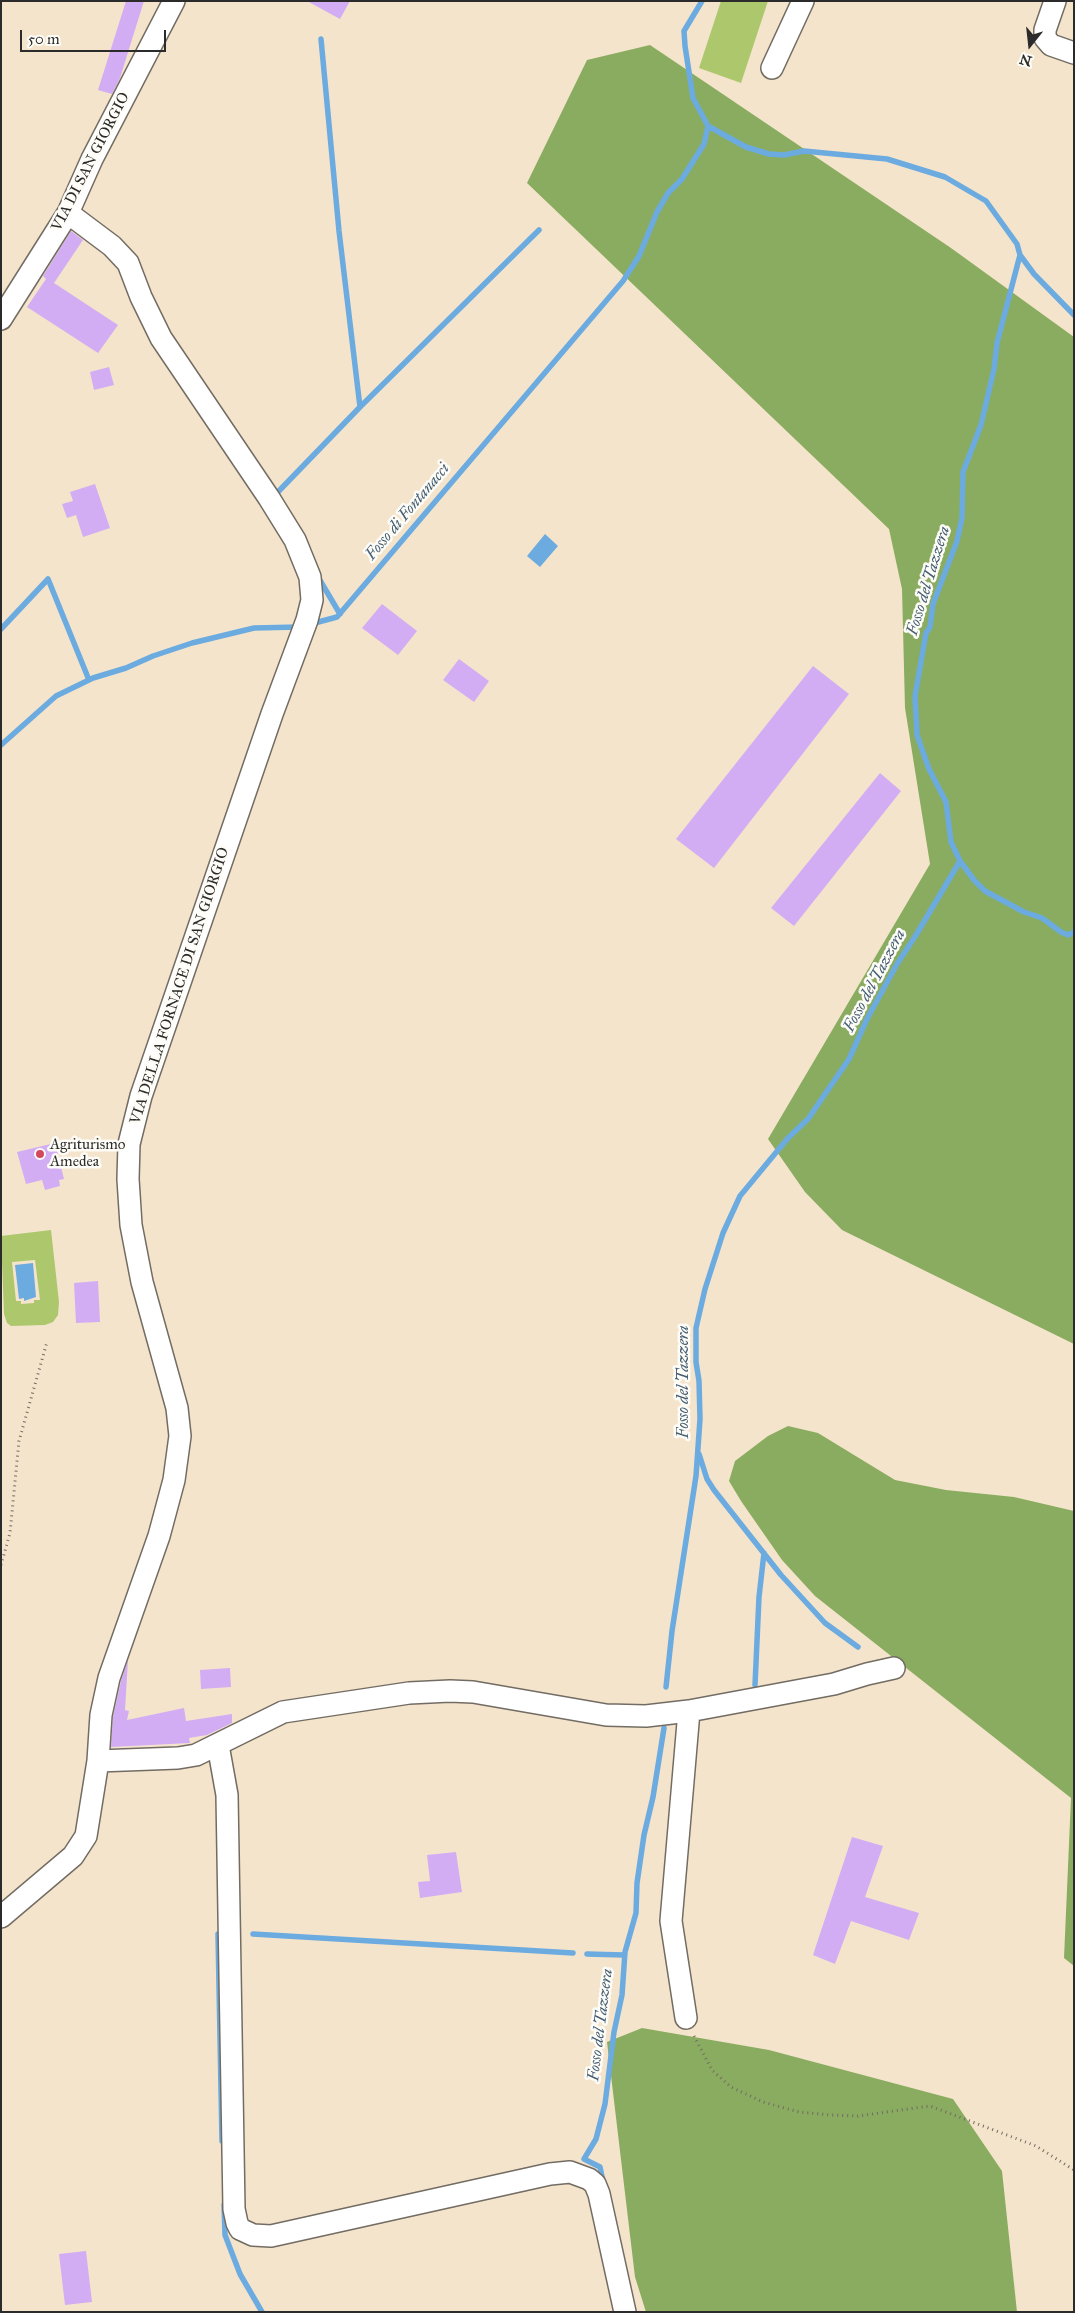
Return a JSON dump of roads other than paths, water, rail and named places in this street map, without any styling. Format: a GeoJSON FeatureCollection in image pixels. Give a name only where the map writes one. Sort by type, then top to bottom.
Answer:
{"type":"FeatureCollection","features":[{"type":"Feature","properties":{"kind":"street","name":"VIA DI SAN GIORGIO"},"geometry":{"type":"LineString","coordinates":[[1,319],[68,213],[92,159],[174,1]]}},
{"type":"Feature","properties":{"kind":"street"},"geometry":{"type":"LineString","coordinates":[[772,68],[802,1]]}},
{"type":"Feature","properties":{"kind":"street"},"geometry":{"type":"LineString","coordinates":[[1055,1],[1045,30],[1045,38],[1051,45],[1074,53]]}},
{"type":"Feature","properties":{"kind":"street","name":"VIA DELLA FORNACE DI SAN GIORGIO"},"geometry":{"type":"LineString","coordinates":[[1,1917],[73,1856],[83,1843],[89,1825],[98,1762],[102,1715],[109,1678],[161,1527],[174,1480],[180,1436],[176,1402],[142,1282],[131,1225],[128,1179],[132,1126],[265,732],[307,620],[312,600],[308,568],[295,540],[269,498],[161,338],[144,304],[128,263],[112,246],[68,213]]}},
{"type":"Feature","properties":{"kind":"street"},"geometry":{"type":"LineString","coordinates":[[98,1762],[178,1758],[204,1752],[284,1712],[300,1708],[427,1692],[473,1692],[625,1717],[689,1711],[834,1684],[894,1668]]}},
{"type":"Feature","properties":{"kind":"street"},"geometry":{"type":"LineString","coordinates":[[686,2018],[671,1921],[689,1711]]}},
{"type":"Feature","properties":{"kind":"street"},"geometry":{"type":"LineString","coordinates":[[218,1745],[227,1795],[234,2209],[240,2229],[253,2235],[271,2236],[550,2174],[570,2172],[588,2179],[594,2184],[600,2194],[625,2312]]}},
{"type":"Feature","properties":{"kind":"water"},"geometry":{"type":"Polygon","coordinates":[[[545,534],[558,546],[540,567],[527,556],[545,534]]]}},
{"type":"Feature","properties":{"kind":"water"},"geometry":{"type":"Polygon","coordinates":[[[33,1263],[36,1297],[24,1301],[24,1298],[19,1299],[15,1265],[33,1263]]]}},
{"type":"Feature","properties":{"kind":"waterway","name":"Fosso del Tazzera"},"geometry":{"type":"LineString","coordinates":[[702,1],[684,31],[693,98],[708,126],[746,147],[769,154],[784,155],[804,151],[887,159],[945,177],[986,201],[1017,244],[1020,255],[997,343],[994,369],[981,425],[963,472],[962,518],[957,541],[933,604],[930,627],[926,633],[915,696],[917,735],[929,769],[946,802],[951,842],[960,861],[974,880],[985,891],[1024,912],[1042,918],[1061,932],[1068,935],[1074,932]]}},
{"type":"Feature","properties":{"kind":"waterway"},"geometry":{"type":"LineString","coordinates":[[321,39],[339,231],[360,407]]}},
{"type":"Feature","properties":{"kind":"waterway","name":"Fosso di Fontanacci"},"geometry":{"type":"LineString","coordinates":[[311,624],[337,617],[623,281],[639,256],[657,212],[668,193],[682,179],[704,144],[708,126]]}},
{"type":"Feature","properties":{"kind":"waterway"},"geometry":{"type":"LineString","coordinates":[[276,498],[275,495],[360,407],[539,230]]}},
{"type":"Feature","properties":{"kind":"waterway"},"geometry":{"type":"LineString","coordinates":[[1020,255],[1034,274],[1074,315]]}},
{"type":"Feature","properties":{"kind":"waterway"},"geometry":{"type":"LineString","coordinates":[[318,577],[340,614]]}},
{"type":"Feature","properties":{"kind":"waterway"},"geometry":{"type":"LineString","coordinates":[[1,629],[48,579],[89,680]]}},
{"type":"Feature","properties":{"kind":"waterway","name":"Fosso di Fontanacci"},"geometry":{"type":"LineString","coordinates":[[1,745],[56,696],[93,678],[126,668],[153,656],[192,643],[254,628],[299,627]]}},
{"type":"Feature","properties":{"kind":"waterway","name":"Fosso del Tazzera"},"geometry":{"type":"LineString","coordinates":[[666,1687],[672,1631],[696,1476],[700,1419],[696,1328],[705,1289],[723,1233],[740,1196],[788,1138],[808,1119],[849,1059],[867,1019],[897,964],[960,861]]}},
{"type":"Feature","properties":{"kind":"waterway"},"geometry":{"type":"LineString","coordinates":[[699,1454],[707,1479],[714,1490],[781,1575],[825,1623],[858,1647]]}},
{"type":"Feature","properties":{"kind":"waterway"},"geometry":{"type":"LineString","coordinates":[[755,1685],[759,1597],[764,1553]]}},
{"type":"Feature","properties":{"kind":"waterway","name":"Fosso del Tazzera"},"geometry":{"type":"LineString","coordinates":[[603,2181],[600,2167],[584,2159],[596,2139],[605,2104],[614,2032],[622,1995],[625,1952],[636,1913],[637,1883],[644,1835],[653,1797],[664,1728]]}},
{"type":"Feature","properties":{"kind":"waterway"},"geometry":{"type":"LineString","coordinates":[[218,1934],[222,2141]]}},
{"type":"Feature","properties":{"kind":"waterway"},"geometry":{"type":"LineString","coordinates":[[253,1934],[573,1953]]}},
{"type":"Feature","properties":{"kind":"waterway"},"geometry":{"type":"LineString","coordinates":[[587,1954],[624,1955]]}},
{"type":"Feature","properties":{"kind":"waterway"},"geometry":{"type":"LineString","coordinates":[[224,2205],[225,2235],[240,2274],[262,2312]]}},
{"type":"Feature","properties":{"kind":"place","name":"Agriturismo Amedea"},"geometry":{"type":"Point","coordinates":[40,1154]}}]}
